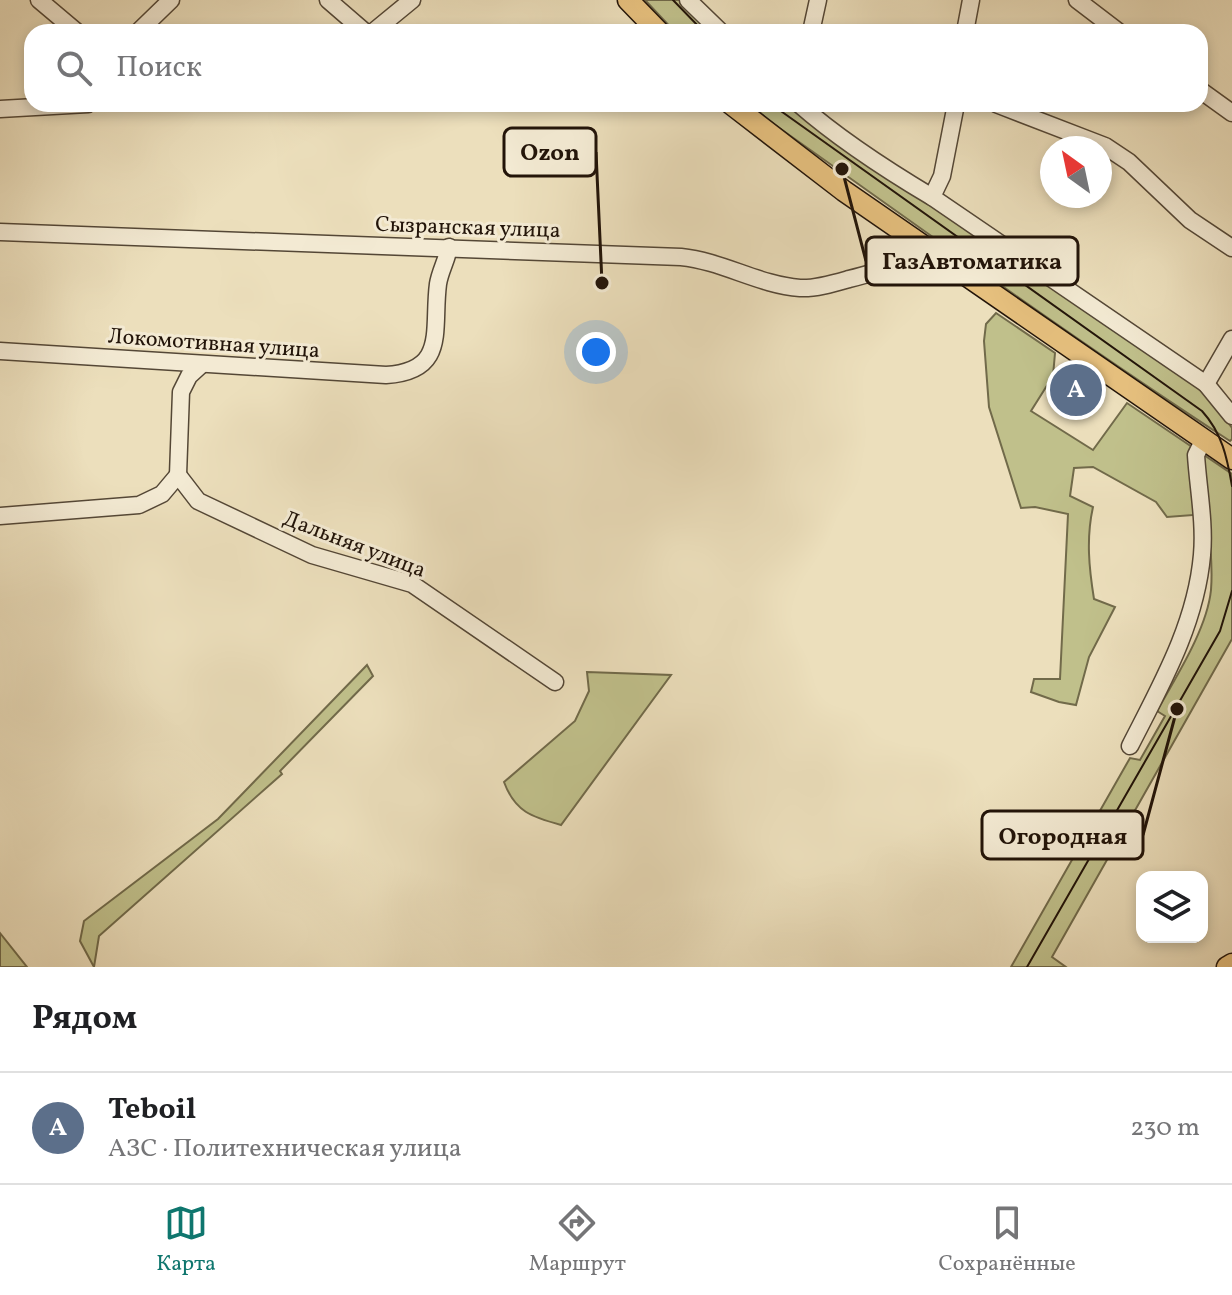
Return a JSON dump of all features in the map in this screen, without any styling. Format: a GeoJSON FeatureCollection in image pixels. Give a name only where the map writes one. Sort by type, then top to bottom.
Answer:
{"type":"FeatureCollection","features":[{"type":"Feature","properties":{"kind":"main road"},"geometry":{"type":"LineString","coordinates":[[628,0],[650,24]]}},
{"type":"Feature","properties":{"kind":"main road"},"geometry":{"type":"LineString","coordinates":[[741,112],[844,191],[1232,459]]}},
{"type":"Feature","properties":{"kind":"street"},"geometry":{"type":"LineString","coordinates":[[39,0],[68,24]]}},
{"type":"Feature","properties":{"kind":"street"},"geometry":{"type":"LineString","coordinates":[[146,24],[171,0]]}},
{"type":"Feature","properties":{"kind":"street"},"geometry":{"type":"LineString","coordinates":[[328,0],[356,24]]}},
{"type":"Feature","properties":{"kind":"street"},"geometry":{"type":"LineString","coordinates":[[383,24],[412,0]]}},
{"type":"Feature","properties":{"kind":"street"},"geometry":{"type":"LineString","coordinates":[[688,0],[713,24]]}},
{"type":"Feature","properties":{"kind":"street"},"geometry":{"type":"LineString","coordinates":[[813,24],[818,0]]}},
{"type":"Feature","properties":{"kind":"street"},"geometry":{"type":"LineString","coordinates":[[966,24],[971,0]]}},
{"type":"Feature","properties":{"kind":"street"},"geometry":{"type":"LineString","coordinates":[[1077,0],[1108,24]]}},
{"type":"Feature","properties":{"kind":"street"},"geometry":{"type":"LineString","coordinates":[[1208,96],[1232,113]]}},
{"type":"Feature","properties":{"kind":"street"},"geometry":{"type":"LineString","coordinates":[[0,109],[24,108]]}},
{"type":"Feature","properties":{"kind":"street"},"geometry":{"type":"LineString","coordinates":[[808,112],[818,123],[1206,384],[1232,416]]}},
{"type":"Feature","properties":{"kind":"street"},"geometry":{"type":"LineString","coordinates":[[932,197],[942,176],[954,112]]}},
{"type":"Feature","properties":{"kind":"street"},"geometry":{"type":"LineString","coordinates":[[1017,112],[1105,146],[1129,162],[1190,220],[1232,248]]}},
{"type":"Feature","properties":{"kind":"street","name":"Сызранская улица"},"geometry":{"type":"LineString","coordinates":[[0,232],[693,258],[802,288],[883,271],[897,262],[916,240]]}},
{"type":"Feature","properties":{"kind":"street","name":"Локомотивная улица"},"geometry":{"type":"LineString","coordinates":[[0,351],[386,375],[407,373],[424,365],[434,345],[438,280],[447,261],[449,247]]}},
{"type":"Feature","properties":{"kind":"street"},"geometry":{"type":"LineString","coordinates":[[1206,384],[1232,339]]}},
{"type":"Feature","properties":{"kind":"street"},"geometry":{"type":"LineString","coordinates":[[0,516],[139,505],[162,494],[178,475],[181,392],[189,376],[201,365]]}},
{"type":"Feature","properties":{"kind":"street"},"geometry":{"type":"LineString","coordinates":[[1130,746],[1172,663],[1193,608],[1203,553],[1196,455],[1203,441]]}},
{"type":"Feature","properties":{"kind":"street","name":"Дальняя улица"},"geometry":{"type":"LineString","coordinates":[[178,475],[198,501],[312,555],[412,584],[555,682]]}},
{"type":"Feature","properties":{"kind":"green space"},"geometry":{"type":"Polygon","coordinates":[[[645,0],[681,0],[705,24],[668,24],[645,0]]]}},
{"type":"Feature","properties":{"kind":"green space"},"geometry":{"type":"Polygon","coordinates":[[[760,112],[799,112],[1205,391],[1232,428],[1232,439],[1230,441],[1055,323],[760,112]]]}},
{"type":"Feature","properties":{"kind":"green space"},"geometry":{"type":"Polygon","coordinates":[[[996,313],[1055,353],[1053,376],[1031,411],[1093,450],[1127,403],[1232,474],[1232,639],[1052,957],[1066,967],[1011,967],[1130,758],[1140,760],[1165,716],[1157,711],[1204,621],[1212,580],[1210,542],[1206,514],[1167,517],[1156,502],[1093,467],[1074,468],[1070,496],[1093,507],[1089,553],[1094,599],[1115,607],[1089,657],[1076,705],[1031,692],[1034,679],[1060,679],[1068,514],[1035,507],[1021,508],[989,407],[984,341],[986,324],[996,313]]]}},
{"type":"Feature","properties":{"kind":"green space"},"geometry":{"type":"Polygon","coordinates":[[[367,665],[373,676],[280,771],[282,774],[99,936],[94,967],[80,941],[84,921],[218,819],[367,665]]]}},
{"type":"Feature","properties":{"kind":"green space"},"geometry":{"type":"Polygon","coordinates":[[[587,672],[671,675],[561,825],[519,807],[504,782],[575,721],[589,691],[587,672]]]}},
{"type":"Feature","properties":{"kind":"green space"},"geometry":{"type":"Polygon","coordinates":[[[0,933],[27,967],[0,967],[0,933]]]}},
{"type":"Feature","properties":{"kind":"tram line"},"geometry":{"type":"LineString","coordinates":[[673,0],[696,24]]}},
{"type":"Feature","properties":{"kind":"tram line"},"geometry":{"type":"LineString","coordinates":[[782,112],[1202,411],[1223,446],[1232,486]]}},
{"type":"Feature","properties":{"kind":"tram line"},"geometry":{"type":"LineString","coordinates":[[1027,967],[1220,631],[1232,591]]}},
{"type":"Feature","properties":{"kind":"place","name":"ГазАвтоматика"},"geometry":{"type":"Point","coordinates":[842,169]}},
{"type":"Feature","properties":{"kind":"place","name":"Ozon"},"geometry":{"type":"Point","coordinates":[602,283]}},
{"type":"Feature","properties":{"kind":"place","name":"Teboil"},"geometry":{"type":"Point","coordinates":[1076,390]}},
{"type":"Feature","properties":{"kind":"place","name":"Огородная"},"geometry":{"type":"Point","coordinates":[1177,709]}}]}
